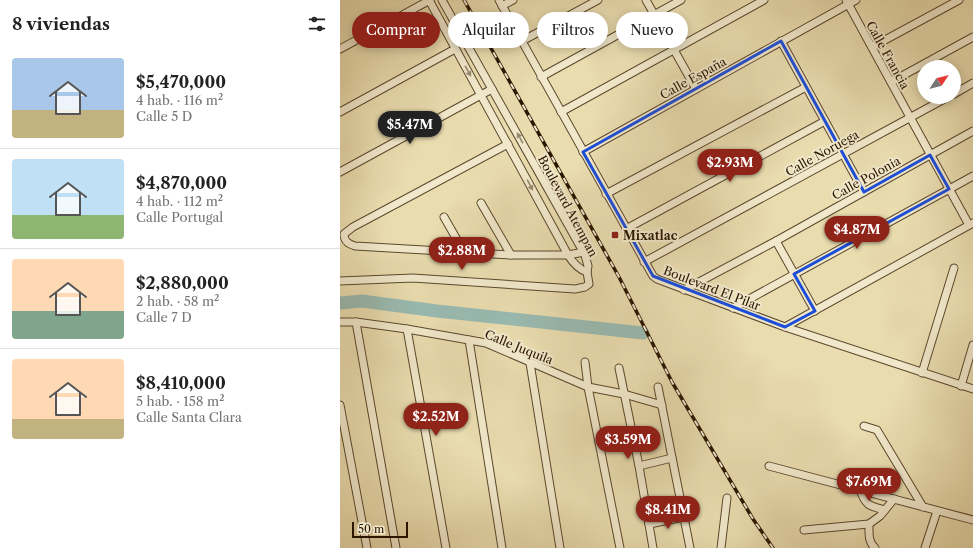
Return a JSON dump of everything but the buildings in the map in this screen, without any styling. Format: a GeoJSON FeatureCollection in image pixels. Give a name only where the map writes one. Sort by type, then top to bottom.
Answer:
{"type":"FeatureCollection","features":[{"type":"Feature","properties":{"kind":"street","name":"Boulevard Atempan"},"geometry":{"type":"LineString","coordinates":[[429,0],[568,255],[581,270],[587,272],[587,260],[584,252],[442,0]]}},
{"type":"Feature","properties":{"kind":"street"},"geometry":{"type":"LineString","coordinates":[[340,49],[429,0]]}},
{"type":"Feature","properties":{"kind":"street"},"geometry":{"type":"LineString","coordinates":[[501,3],[513,0]]}},
{"type":"Feature","properties":{"kind":"street"},"geometry":{"type":"LineString","coordinates":[[529,37],[598,0]]}},
{"type":"Feature","properties":{"kind":"street"},"geometry":{"type":"LineString","coordinates":[[646,0],[653,12]]}},
{"type":"Feature","properties":{"kind":"street"},"geometry":{"type":"LineString","coordinates":[[658,12],[681,0]]}},
{"type":"Feature","properties":{"kind":"street"},"geometry":{"type":"LineString","coordinates":[[561,112],[764,0]]}},
{"type":"Feature","properties":{"kind":"street","name":"Calle España"},"geometry":{"type":"LineString","coordinates":[[583,152],[782,41],[847,2],[856,0]]}},
{"type":"Feature","properties":{"kind":"street"},"geometry":{"type":"LineString","coordinates":[[872,47],[959,0]]}},
{"type":"Feature","properties":{"kind":"street","name":"Calle Francia"},"geometry":{"type":"LineString","coordinates":[[847,2],[930,155],[971,224]]}},
{"type":"Feature","properties":{"kind":"street","name":"Boulevard El Pilar"},"geometry":{"type":"LineString","coordinates":[[501,3],[506,12]]}},
{"type":"Feature","properties":{"kind":"street"},"geometry":{"type":"LineString","coordinates":[[542,77],[616,35]]}},
{"type":"Feature","properties":{"kind":"street"},"geometry":{"type":"LineString","coordinates":[[891,82],[973,37]]}},
{"type":"Feature","properties":{"kind":"street"},"geometry":{"type":"LineString","coordinates":[[782,41],[864,192]]}},
{"type":"Feature","properties":{"kind":"street","name":"Boulevard El Pilar"},"geometry":{"type":"LineString","coordinates":[[526,48],[644,262],[650,272],[657,279],[785,328],[973,389]]}},
{"type":"Feature","properties":{"kind":"street"},"geometry":{"type":"LineString","coordinates":[[340,112],[456,49]]}},
{"type":"Feature","properties":{"kind":"street"},"geometry":{"type":"LineString","coordinates":[[674,50],[696,89]]}},
{"type":"Feature","properties":{"kind":"street"},"geometry":{"type":"LineString","coordinates":[[961,90],[973,83]]}},
{"type":"Feature","properties":{"kind":"street"},"geometry":{"type":"LineString","coordinates":[[606,194],[806,87]]}},
{"type":"Feature","properties":{"kind":"street"},"geometry":{"type":"LineString","coordinates":[[340,172],[492,90]]}},
{"type":"Feature","properties":{"kind":"street","name":"Calle Noruega"},"geometry":{"type":"LineString","coordinates":[[644,262],[935,104]]}},
{"type":"Feature","properties":{"kind":"street"},"geometry":{"type":"LineString","coordinates":[[626,229],[825,121]]}},
{"type":"Feature","properties":{"kind":"street","name":"Calle Polonia"},"geometry":{"type":"LineString","coordinates":[[684,290],[776,241],[973,131]]}},
{"type":"Feature","properties":{"kind":"street"},"geometry":{"type":"LineString","coordinates":[[508,144],[352,227],[344,234],[346,242],[350,245],[511,255],[568,255],[584,252]]}},
{"type":"Feature","properties":{"kind":"street"},"geometry":{"type":"LineString","coordinates":[[733,308],[973,176]]}},
{"type":"Feature","properties":{"kind":"street"},"geometry":{"type":"LineString","coordinates":[[482,203],[511,255]]}},
{"type":"Feature","properties":{"kind":"street"},"geometry":{"type":"LineString","coordinates":[[444,217],[464,252]]}},
{"type":"Feature","properties":{"kind":"street"},"geometry":{"type":"LineString","coordinates":[[785,328],[971,224]]}},
{"type":"Feature","properties":{"kind":"street"},"geometry":{"type":"LineString","coordinates":[[776,241],[814,311]]}},
{"type":"Feature","properties":{"kind":"street"},"geometry":{"type":"LineString","coordinates":[[922,373],[954,268]]}},
{"type":"Feature","properties":{"kind":"street"},"geometry":{"type":"LineString","coordinates":[[340,281],[413,278],[575,289],[586,287],[589,284],[587,272]]}},
{"type":"Feature","properties":{"kind":"street","name":"Calle Juquila"},"geometry":{"type":"LineString","coordinates":[[340,322],[356,322],[406,329],[486,343],[588,387],[624,394],[662,405]]}},
{"type":"Feature","properties":{"kind":"street"},"geometry":{"type":"LineString","coordinates":[[356,322],[396,548]]}},
{"type":"Feature","properties":{"kind":"street"},"geometry":{"type":"LineString","coordinates":[[406,329],[446,548]]}},
{"type":"Feature","properties":{"kind":"street"},"geometry":{"type":"LineString","coordinates":[[469,340],[502,548]]}},
{"type":"Feature","properties":{"kind":"street"},"geometry":{"type":"LineString","coordinates":[[961,386],[973,345]]}},
{"type":"Feature","properties":{"kind":"street"},"geometry":{"type":"LineString","coordinates":[[585,362],[588,387],[620,548]]}},
{"type":"Feature","properties":{"kind":"street"},"geometry":{"type":"LineString","coordinates":[[530,363],[560,548]]}},
{"type":"Feature","properties":{"kind":"street"},"geometry":{"type":"LineString","coordinates":[[619,368],[639,466],[653,548]]}},
{"type":"Feature","properties":{"kind":"street"},"geometry":{"type":"LineString","coordinates":[[658,387],[690,548]]}},
{"type":"Feature","properties":{"kind":"street"},"geometry":{"type":"LineString","coordinates":[[340,405],[367,548]]}},
{"type":"Feature","properties":{"kind":"street"},"geometry":{"type":"LineString","coordinates":[[864,426],[877,430],[923,507]]}},
{"type":"Feature","properties":{"kind":"street"},"geometry":{"type":"LineString","coordinates":[[639,466],[672,458]]}},
{"type":"Feature","properties":{"kind":"street"},"geometry":{"type":"LineString","coordinates":[[769,466],[973,520]]}},
{"type":"Feature","properties":{"kind":"street"},"geometry":{"type":"LineString","coordinates":[[860,490],[864,502],[873,507],[885,510]]}},
{"type":"Feature","properties":{"kind":"street"},"geometry":{"type":"LineString","coordinates":[[721,548],[727,498]]}},
{"type":"Feature","properties":{"kind":"street"},"geometry":{"type":"LineString","coordinates":[[804,530],[869,524],[875,521],[894,499]]}},
{"type":"Feature","properties":{"kind":"street"},"geometry":{"type":"LineString","coordinates":[[925,548],[937,511]]}},
{"type":"Feature","properties":{"kind":"street"},"geometry":{"type":"LineString","coordinates":[[649,524],[684,517]]}},
{"type":"Feature","properties":{"kind":"street"},"geometry":{"type":"LineString","coordinates":[[869,524],[869,537],[871,545],[875,548]]}},
{"type":"Feature","properties":{"kind":"highlighted area"},"geometry":{"type":"Polygon","coordinates":[[[781,41],[864,192],[930,155],[949,189],[794,274],[815,311],[785,327],[653,276],[583,152],[781,41]]]}},
{"type":"Feature","properties":{"kind":"waterway"},"geometry":{"type":"LineString","coordinates":[[340,303],[362,301],[437,311],[643,333]]}},
{"type":"Feature","properties":{"kind":"railway"},"geometry":{"type":"LineString","coordinates":[[464,0],[619,277],[672,382],[753,519],[773,548]]}},
{"type":"Feature","properties":{"kind":"place","name":"Mixatlac"},"geometry":{"type":"Point","coordinates":[615,235]}}]}
